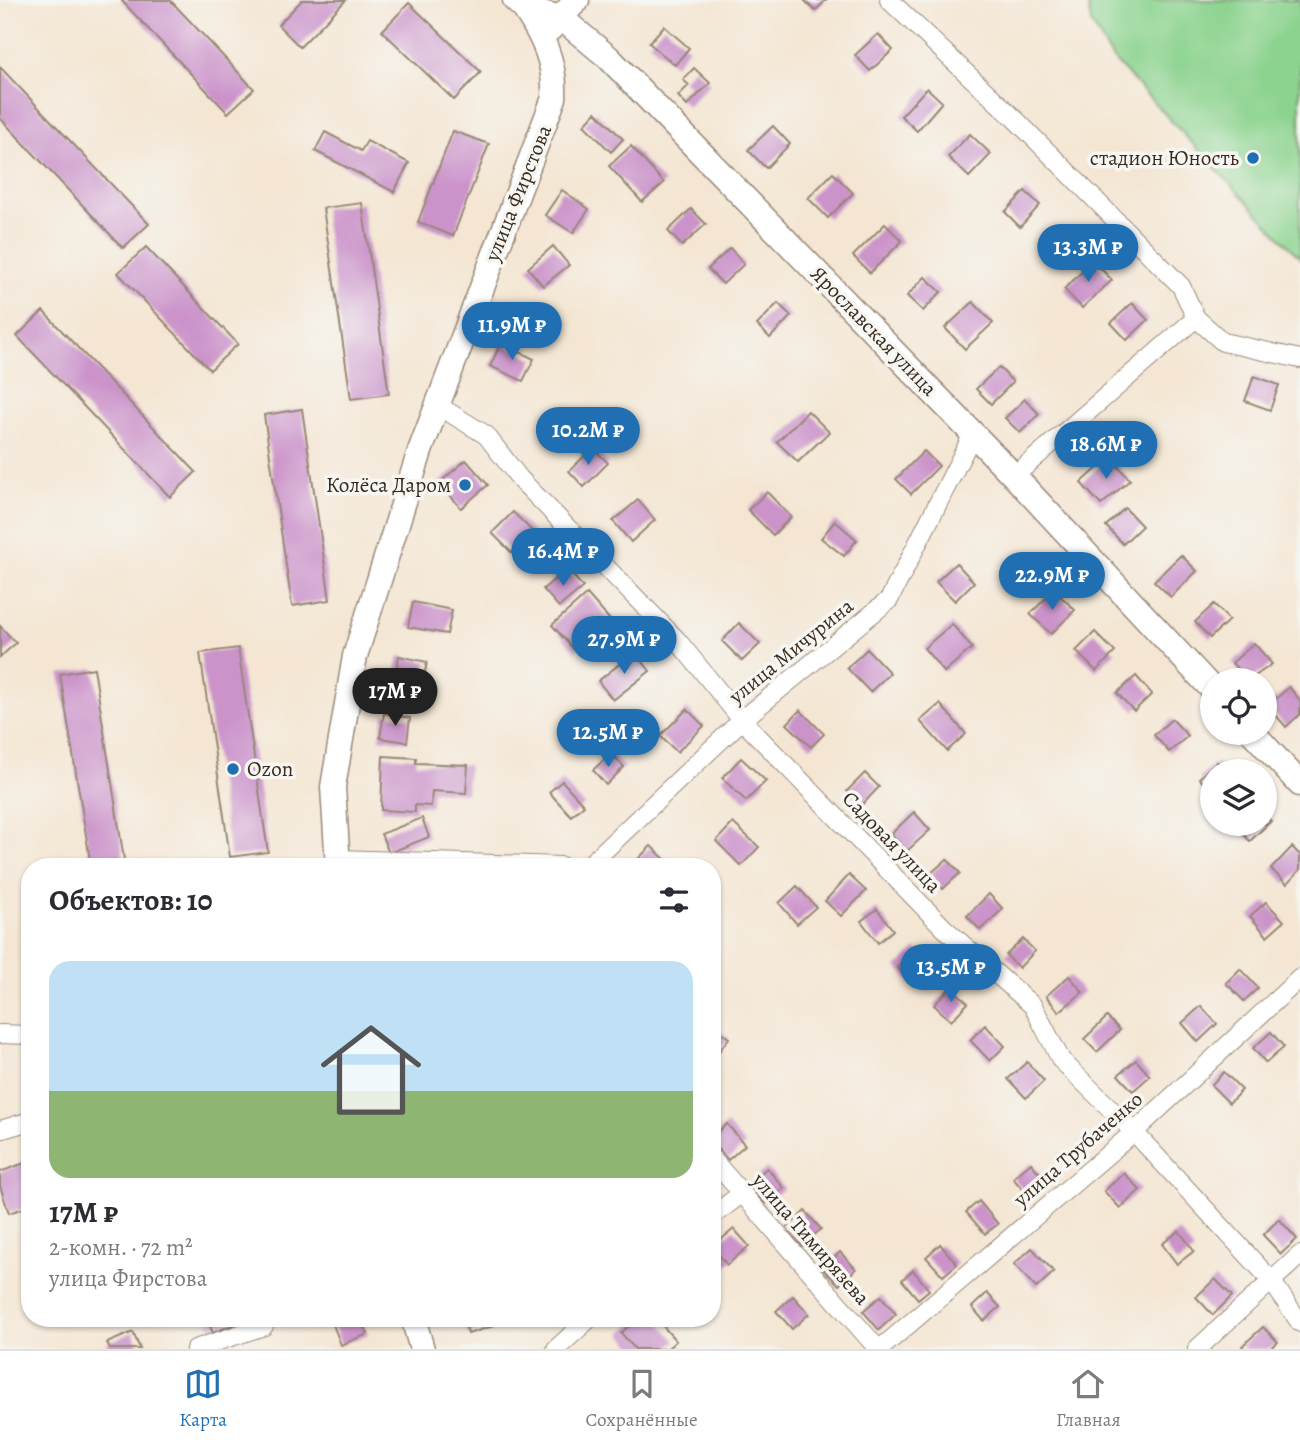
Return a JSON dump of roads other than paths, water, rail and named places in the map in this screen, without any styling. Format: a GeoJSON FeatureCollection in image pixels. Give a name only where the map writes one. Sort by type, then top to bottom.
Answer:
{"type":"FeatureCollection","features":[{"type":"Feature","properties":{"kind":"street"},"geometry":{"type":"LineString","coordinates":[[543,38],[578,0]]}},
{"type":"Feature","properties":{"kind":"street"},"geometry":{"type":"LineString","coordinates":[[888,0],[1018,122],[1181,286],[1196,318],[1223,342],[1300,359]]}},
{"type":"Feature","properties":{"kind":"street","name":"Ярославская улица"},"geometry":{"type":"LineString","coordinates":[[519,4],[561,18],[609,58],[1014,476],[1200,676]]}},
{"type":"Feature","properties":{"kind":"street","name":"улица Фирстова"},"geometry":{"type":"LineString","coordinates":[[338,858],[333,787],[355,656],[437,405],[514,196],[547,123],[555,80],[543,38],[519,4]]}},
{"type":"Feature","properties":{"kind":"street"},"geometry":{"type":"LineString","coordinates":[[1014,476],[1196,318]]}},
{"type":"Feature","properties":{"kind":"street","name":"Садовая улица"},"geometry":{"type":"LineString","coordinates":[[437,405],[486,435],[520,479],[677,640],[742,720],[944,928],[1033,1006],[1061,1060],[1134,1132],[1271,1280],[1300,1323]]}},
{"type":"Feature","properties":{"kind":"street","name":"улица Мичурина"},"geometry":{"type":"LineString","coordinates":[[596,858],[742,720],[889,600],[973,434]]}},
{"type":"Feature","properties":{"kind":"street"},"geometry":{"type":"LineString","coordinates":[[1263,745],[1300,784]]}},
{"type":"Feature","properties":{"kind":"street","name":"улица Трубаченко"},"geometry":{"type":"LineString","coordinates":[[879,1349],[1134,1132],[1300,978]]}},
{"type":"Feature","properties":{"kind":"street"},"geometry":{"type":"LineString","coordinates":[[0,1034],[21,1035]]}},
{"type":"Feature","properties":{"kind":"street"},"geometry":{"type":"LineString","coordinates":[[0,1130],[21,1124]]}},
{"type":"Feature","properties":{"kind":"street","name":"улица Тимирязева"},"geometry":{"type":"LineString","coordinates":[[721,1171],[879,1349]]}},
{"type":"Feature","properties":{"kind":"street"},"geometry":{"type":"LineString","coordinates":[[721,1209],[740,1195]]}},
{"type":"Feature","properties":{"kind":"street"},"geometry":{"type":"LineString","coordinates":[[1197,1349],[1300,1255]]}},
{"type":"Feature","properties":{"kind":"street"},"geometry":{"type":"LineString","coordinates":[[195,1349],[261,1327]]}},
{"type":"Feature","properties":{"kind":"street"},"geometry":{"type":"LineString","coordinates":[[416,1327],[422,1349]]}},
{"type":"Feature","properties":{"kind":"street"},"geometry":{"type":"LineString","coordinates":[[556,1349],[580,1327]]}},
{"type":"Feature","properties":{"kind":"place","name":"стадион Юность"},"geometry":{"type":"Point","coordinates":[1253,158]}},
{"type":"Feature","properties":{"kind":"place","name":"Колёса Даром"},"geometry":{"type":"Point","coordinates":[465,485]}},
{"type":"Feature","properties":{"kind":"place","name":"Ozon"},"geometry":{"type":"Point","coordinates":[233,769]}}]}
